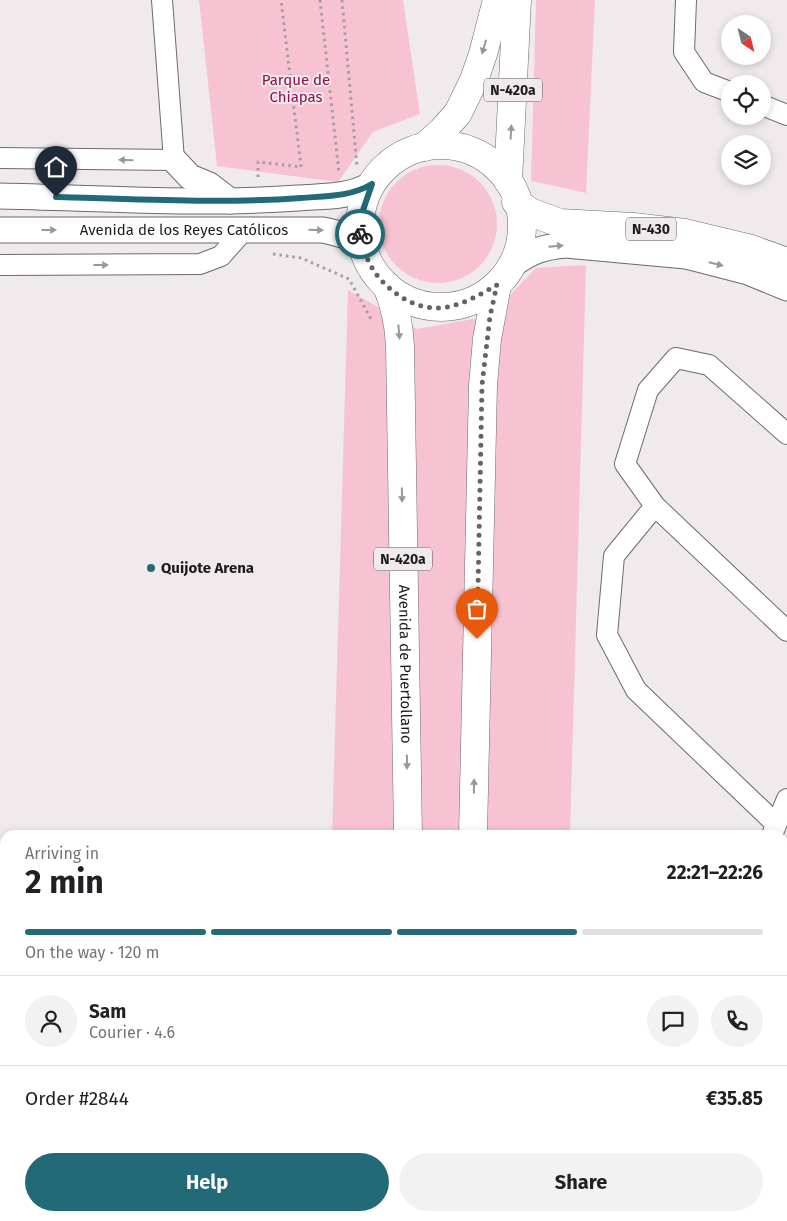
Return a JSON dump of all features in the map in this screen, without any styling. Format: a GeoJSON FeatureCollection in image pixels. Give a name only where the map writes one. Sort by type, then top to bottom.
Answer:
{"type":"FeatureCollection","features":[{"type":"Feature","properties":{"kind":"highway","name":"N-420a"},"geometry":{"type":"LineString","coordinates":[[497,0],[477,71],[458,113],[424,147],[404,154],[388,163],[358,190],[361,216],[360,233],[371,267],[387,286],[403,298],[417,305],[437,308],[462,303],[504,275]]}},
{"type":"Feature","properties":{"kind":"highway","name":"N-420a"},"geometry":{"type":"LineString","coordinates":[[512,191],[517,0]]}},
{"type":"Feature","properties":{"kind":"highway","name":"N-430"},"geometry":{"type":"LineString","coordinates":[[424,147],[441,144],[458,146],[479,153],[493,163],[512,191],[530,212],[560,223],[685,232],[748,248],[787,262]]}},
{"type":"Feature","properties":{"kind":"highway"},"geometry":{"type":"LineString","coordinates":[[473,830],[482,385],[490,316],[504,275],[520,247],[522,231],[512,191]]}},
{"type":"Feature","properties":{"kind":"highway","name":"Avenida de Puertollano"},"geometry":{"type":"LineString","coordinates":[[387,286],[394,302],[399,326],[400,346],[408,830]]}},
{"type":"Feature","properties":{"kind":"main road"},"geometry":{"type":"LineString","coordinates":[[174,160],[190,178],[209,185],[230,201]]}},
{"type":"Feature","properties":{"kind":"main road","name":"Avenida de los Reyes Católicos"},"geometry":{"type":"LineString","coordinates":[[0,196],[260,201],[358,190]]}},
{"type":"Feature","properties":{"kind":"main road","name":"Avenida de los Reyes Católicos"},"geometry":{"type":"LineString","coordinates":[[0,230],[323,230],[344,235],[364,248]]}},
{"type":"Feature","properties":{"kind":"main road"},"geometry":{"type":"LineString","coordinates":[[504,275],[528,254],[548,246],[566,245],[686,256],[748,272],[787,288]]}},
{"type":"Feature","properties":{"kind":"street"},"geometry":{"type":"LineString","coordinates":[[0,158],[174,160],[162,0]]}},
{"type":"Feature","properties":{"kind":"street"},"geometry":{"type":"LineString","coordinates":[[686,0],[684,52],[704,82],[721,89]]}},
{"type":"Feature","properties":{"kind":"street"},"geometry":{"type":"LineString","coordinates":[[771,109],[787,115]]}},
{"type":"Feature","properties":{"kind":"street"},"geometry":{"type":"LineString","coordinates":[[0,265],[200,264],[221,256],[254,230]]}},
{"type":"Feature","properties":{"kind":"street"},"geometry":{"type":"LineString","coordinates":[[787,434],[709,365],[676,358],[648,390],[625,464],[655,506],[787,631]]}},
{"type":"Feature","properties":{"kind":"street"},"geometry":{"type":"LineString","coordinates":[[655,506],[614,556],[607,635],[636,690],[774,830],[787,799]]}},
{"type":"Feature","properties":{"kind":"path"},"geometry":{"type":"LineString","coordinates":[[260,201],[258,162],[301,167],[281,0]]}},
{"type":"Feature","properties":{"kind":"path"},"geometry":{"type":"LineString","coordinates":[[320,0],[358,190]]}},
{"type":"Feature","properties":{"kind":"path"},"geometry":{"type":"LineString","coordinates":[[342,0],[358,190]]}},
{"type":"Feature","properties":{"kind":"path"},"geometry":{"type":"LineString","coordinates":[[254,230],[263,253],[300,258],[349,279],[372,322]]}},
{"type":"Feature","properties":{"kind":"green space","name":"Parque de Chiapas"},"geometry":{"type":"Polygon","coordinates":[[[199,0],[403,0],[420,114],[373,132],[338,182],[217,166],[199,0]]]}},
{"type":"Feature","properties":{"kind":"green space"},"geometry":{"type":"Polygon","coordinates":[[[536,0],[595,0],[586,193],[531,181],[536,0]]]}},
{"type":"Feature","properties":{"kind":"green space"},"geometry":{"type":"Polygon","coordinates":[[[438,165],[461,169],[480,182],[493,201],[497,224],[493,247],[480,266],[461,279],[438,283],[415,279],[396,266],[383,247],[379,224],[383,201],[396,182],[415,169],[438,165]]]}},
{"type":"Feature","properties":{"kind":"green space"},"geometry":{"type":"Polygon","coordinates":[[[586,265],[570,830],[332,830],[348,290],[417,329],[490,316],[536,268],[586,265]]]}},
{"type":"Feature","properties":{"kind":"way so far"},"geometry":{"type":"LineString","coordinates":[[360,234],[371,267],[387,286],[403,298],[417,305],[437,308],[462,303],[497,285],[490,316],[482,385],[477,639]]}},
{"type":"Feature","properties":{"kind":"place","name":"Quijote Arena"},"geometry":{"type":"Point","coordinates":[151,568]}},
{"type":"Feature","properties":{"kind":"route"},"geometry":{"type":"LineString","coordinates":[[56,197],[131,200],[260,201],[342,195],[360,192],[372,184],[364,201],[360,234]]}}]}
